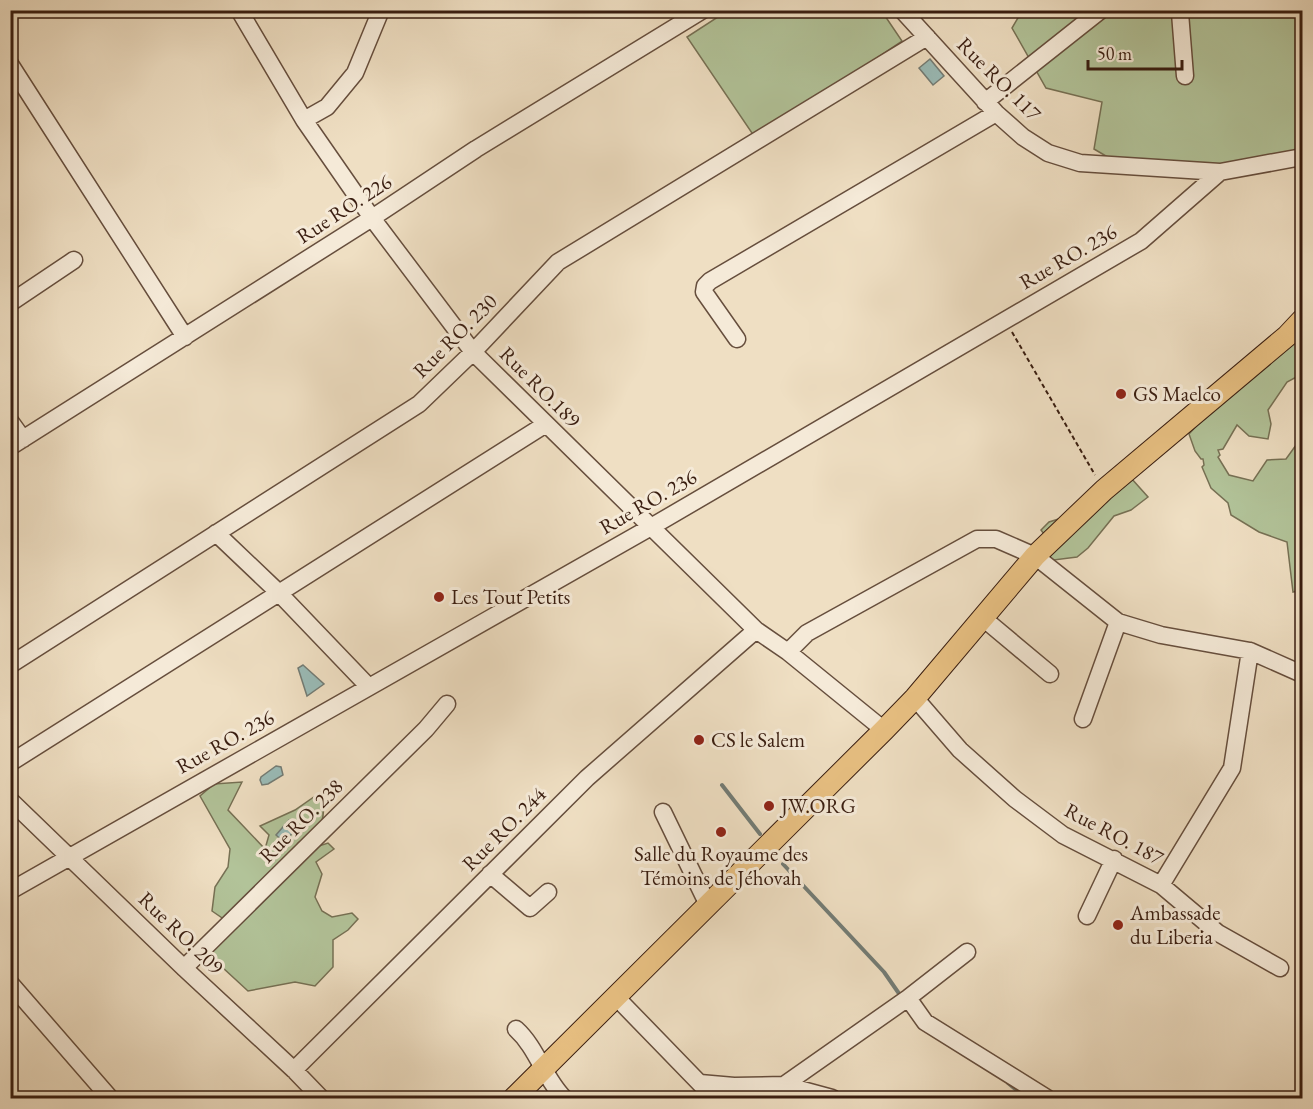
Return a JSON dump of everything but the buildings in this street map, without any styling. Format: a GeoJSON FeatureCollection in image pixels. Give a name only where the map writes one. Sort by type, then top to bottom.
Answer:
{"type":"FeatureCollection","features":[{"type":"Feature","properties":{"kind":"main road"},"geometry":{"type":"LineString","coordinates":[[514,1098],[915,698],[1035,556],[1104,490],[1287,336],[1302,320]]}},
{"type":"Feature","properties":{"kind":"street","name":"Rue RO.189"},"geometry":{"type":"LineString","coordinates":[[239,10],[304,120],[372,218],[473,352],[756,630],[788,652],[884,730]]}},
{"type":"Feature","properties":{"kind":"street"},"geometry":{"type":"LineString","coordinates":[[304,120],[327,107],[355,73],[381,10]]}},
{"type":"Feature","properties":{"kind":"street","name":"Rue RO. 226"},"geometry":{"type":"LineString","coordinates":[[17,443],[372,218],[476,149],[703,10]]}},
{"type":"Feature","properties":{"kind":"street","name":"Rue RO. 117"},"geometry":{"type":"LineString","coordinates":[[902,10],[990,108],[1023,137],[1048,153],[1080,163],[1220,172]]}},
{"type":"Feature","properties":{"kind":"street"},"geometry":{"type":"LineString","coordinates":[[736,339],[704,292],[705,286],[710,281],[990,108],[1101,10]]}},
{"type":"Feature","properties":{"kind":"street"},"geometry":{"type":"LineString","coordinates":[[1177,10],[1180,14],[1185,76]]}},
{"type":"Feature","properties":{"kind":"street","name":"Rue RO. 230"},"geometry":{"type":"LineString","coordinates":[[10,665],[419,404],[473,352],[558,262],[927,37]]}},
{"type":"Feature","properties":{"kind":"street"},"geometry":{"type":"LineString","coordinates":[[10,64],[185,337]]}},
{"type":"Feature","properties":{"kind":"street"},"geometry":{"type":"LineString","coordinates":[[1220,172],[1302,157]]}},
{"type":"Feature","properties":{"kind":"street","name":"Rue RO. 236"},"geometry":{"type":"LineString","coordinates":[[10,891],[651,527],[1141,241],[1220,172]]}},
{"type":"Feature","properties":{"kind":"street"},"geometry":{"type":"LineString","coordinates":[[10,303],[74,260]]}},
{"type":"Feature","properties":{"kind":"street"},"geometry":{"type":"LineString","coordinates":[[10,420],[17,443]]}},
{"type":"Feature","properties":{"kind":"street"},"geometry":{"type":"LineString","coordinates":[[10,763],[546,424]]}},
{"type":"Feature","properties":{"kind":"street"},"geometry":{"type":"LineString","coordinates":[[216,533],[278,592],[369,687]]}},
{"type":"Feature","properties":{"kind":"street"},"geometry":{"type":"LineString","coordinates":[[788,652],[807,633],[977,539],[996,539],[1035,556],[1118,622],[1161,635],[1250,651],[1302,674]]}},
{"type":"Feature","properties":{"kind":"street"},"geometry":{"type":"LineString","coordinates":[[983,618],[1050,674]]}},
{"type":"Feature","properties":{"kind":"street"},"geometry":{"type":"LineString","coordinates":[[1083,719],[1118,622]]}},
{"type":"Feature","properties":{"kind":"street","name":"Rue RO. 244"},"geometry":{"type":"LineString","coordinates":[[294,1070],[587,778],[756,630]]}},
{"type":"Feature","properties":{"kind":"street"},"geometry":{"type":"LineString","coordinates":[[1161,885],[1232,768],[1250,651]]}},
{"type":"Feature","properties":{"kind":"street","name":"Rue RO. 187"},"geometry":{"type":"LineString","coordinates":[[915,698],[960,750],[1015,799],[1063,835],[1161,885],[1218,933],[1280,968]]}},
{"type":"Feature","properties":{"kind":"street","name":"Rue RO. 238"},"geometry":{"type":"LineString","coordinates":[[184,968],[426,729],[447,704]]}},
{"type":"Feature","properties":{"kind":"street","name":"Rue RO. 209"},"geometry":{"type":"LineString","coordinates":[[10,800],[321,1098]]}},
{"type":"Feature","properties":{"kind":"street"},"geometry":{"type":"LineString","coordinates":[[663,812],[708,905]]}},
{"type":"Feature","properties":{"kind":"street"},"geometry":{"type":"LineString","coordinates":[[1087,916],[1114,859]]}},
{"type":"Feature","properties":{"kind":"street"},"geometry":{"type":"LineString","coordinates":[[490,874],[530,908],[548,892]]}},
{"type":"Feature","properties":{"kind":"street"},"geometry":{"type":"LineString","coordinates":[[784,1085],[908,998],[967,952]]}},
{"type":"Feature","properties":{"kind":"street"},"geometry":{"type":"LineString","coordinates":[[10,983],[110,1098]]}},
{"type":"Feature","properties":{"kind":"street"},"geometry":{"type":"LineString","coordinates":[[616,997],[714,1098]]}},
{"type":"Feature","properties":{"kind":"street"},"geometry":{"type":"LineString","coordinates":[[908,998],[925,1022],[1047,1098]]}},
{"type":"Feature","properties":{"kind":"street"},"geometry":{"type":"LineString","coordinates":[[516,1029],[530,1043],[543,1070],[564,1098]]}},
{"type":"Feature","properties":{"kind":"street"},"geometry":{"type":"LineString","coordinates":[[700,1083],[734,1086],[784,1085],[832,1098]]}},
{"type":"Feature","properties":{"kind":"path"},"geometry":{"type":"LineString","coordinates":[[1005,320],[1104,490]]}},
{"type":"Feature","properties":{"kind":"green space"},"geometry":{"type":"Polygon","coordinates":[[[881,10],[902,41],[756,139],[687,37],[727,11],[881,10]]]}},
{"type":"Feature","properties":{"kind":"green space"},"geometry":{"type":"Polygon","coordinates":[[[1022,11],[1302,11],[1302,149],[1253,172],[1111,159],[1094,149],[1102,102],[1046,88],[1012,28],[1022,11]]]}},
{"type":"Feature","properties":{"kind":"green space"},"geometry":{"type":"Polygon","coordinates":[[[1302,313],[1302,374],[1287,382],[1268,410],[1271,424],[1268,439],[1249,436],[1237,425],[1223,449],[1218,450],[1220,455],[1218,457],[1229,475],[1253,481],[1267,460],[1286,459],[1302,440],[1302,590],[1293,592],[1287,542],[1259,532],[1231,515],[1228,503],[1211,488],[1202,467],[1203,459],[1195,451],[1189,434],[1302,313]]]}},
{"type":"Feature","properties":{"kind":"green space"},"geometry":{"type":"Polygon","coordinates":[[[1131,478],[1148,497],[1131,510],[1114,516],[1088,548],[1077,557],[1046,561],[1047,538],[1041,530],[1049,522],[1065,517],[1131,478]]]}},
{"type":"Feature","properties":{"kind":"green space"},"geometry":{"type":"Polygon","coordinates":[[[242,782],[228,810],[265,849],[269,835],[260,826],[295,810],[321,792],[323,817],[321,822],[313,832],[298,843],[316,847],[328,843],[334,849],[316,862],[322,874],[315,897],[322,911],[332,917],[352,913],[358,919],[348,930],[333,940],[333,967],[315,986],[295,982],[248,991],[222,967],[209,949],[225,920],[212,911],[215,887],[228,867],[230,849],[200,796],[214,784],[242,782]]]}},
{"type":"Feature","properties":{"kind":"water"},"geometry":{"type":"Polygon","coordinates":[[[930,59],[944,76],[933,85],[919,68],[930,59]]]}},
{"type":"Feature","properties":{"kind":"water"},"geometry":{"type":"Polygon","coordinates":[[[303,665],[324,684],[307,696],[298,668],[303,665]]]}},
{"type":"Feature","properties":{"kind":"water"},"geometry":{"type":"Polygon","coordinates":[[[276,766],[281,767],[283,775],[262,785],[261,777],[276,766]]]}},
{"type":"Feature","properties":{"kind":"water"},"geometry":{"type":"Polygon","coordinates":[[[289,820],[298,827],[284,842],[276,835],[289,820]]]}},
{"type":"Feature","properties":{"kind":"waterway"},"geometry":{"type":"LineString","coordinates":[[722,785],[760,834]]}},
{"type":"Feature","properties":{"kind":"waterway"},"geometry":{"type":"LineString","coordinates":[[783,864],[884,972],[900,995]]}},
{"type":"Feature","properties":{"kind":"waterway"},"geometry":{"type":"LineString","coordinates":[[1008,1083],[1026,1098]]}},
{"type":"Feature","properties":{"kind":"place","name":"GS Maelco"},"geometry":{"type":"Point","coordinates":[1121,394]}},
{"type":"Feature","properties":{"kind":"place","name":"Les Tout Petits"},"geometry":{"type":"Point","coordinates":[439,597]}},
{"type":"Feature","properties":{"kind":"place","name":"CS le Salem"},"geometry":{"type":"Point","coordinates":[699,740]}},
{"type":"Feature","properties":{"kind":"place","name":"JW.ORG"},"geometry":{"type":"Point","coordinates":[769,806]}},
{"type":"Feature","properties":{"kind":"place","name":"Salle du Royaume des Témoins de Jéhovah"},"geometry":{"type":"Point","coordinates":[721,832]}},
{"type":"Feature","properties":{"kind":"place","name":"Ambassade du Liberia"},"geometry":{"type":"Point","coordinates":[1118,925]}}]}
